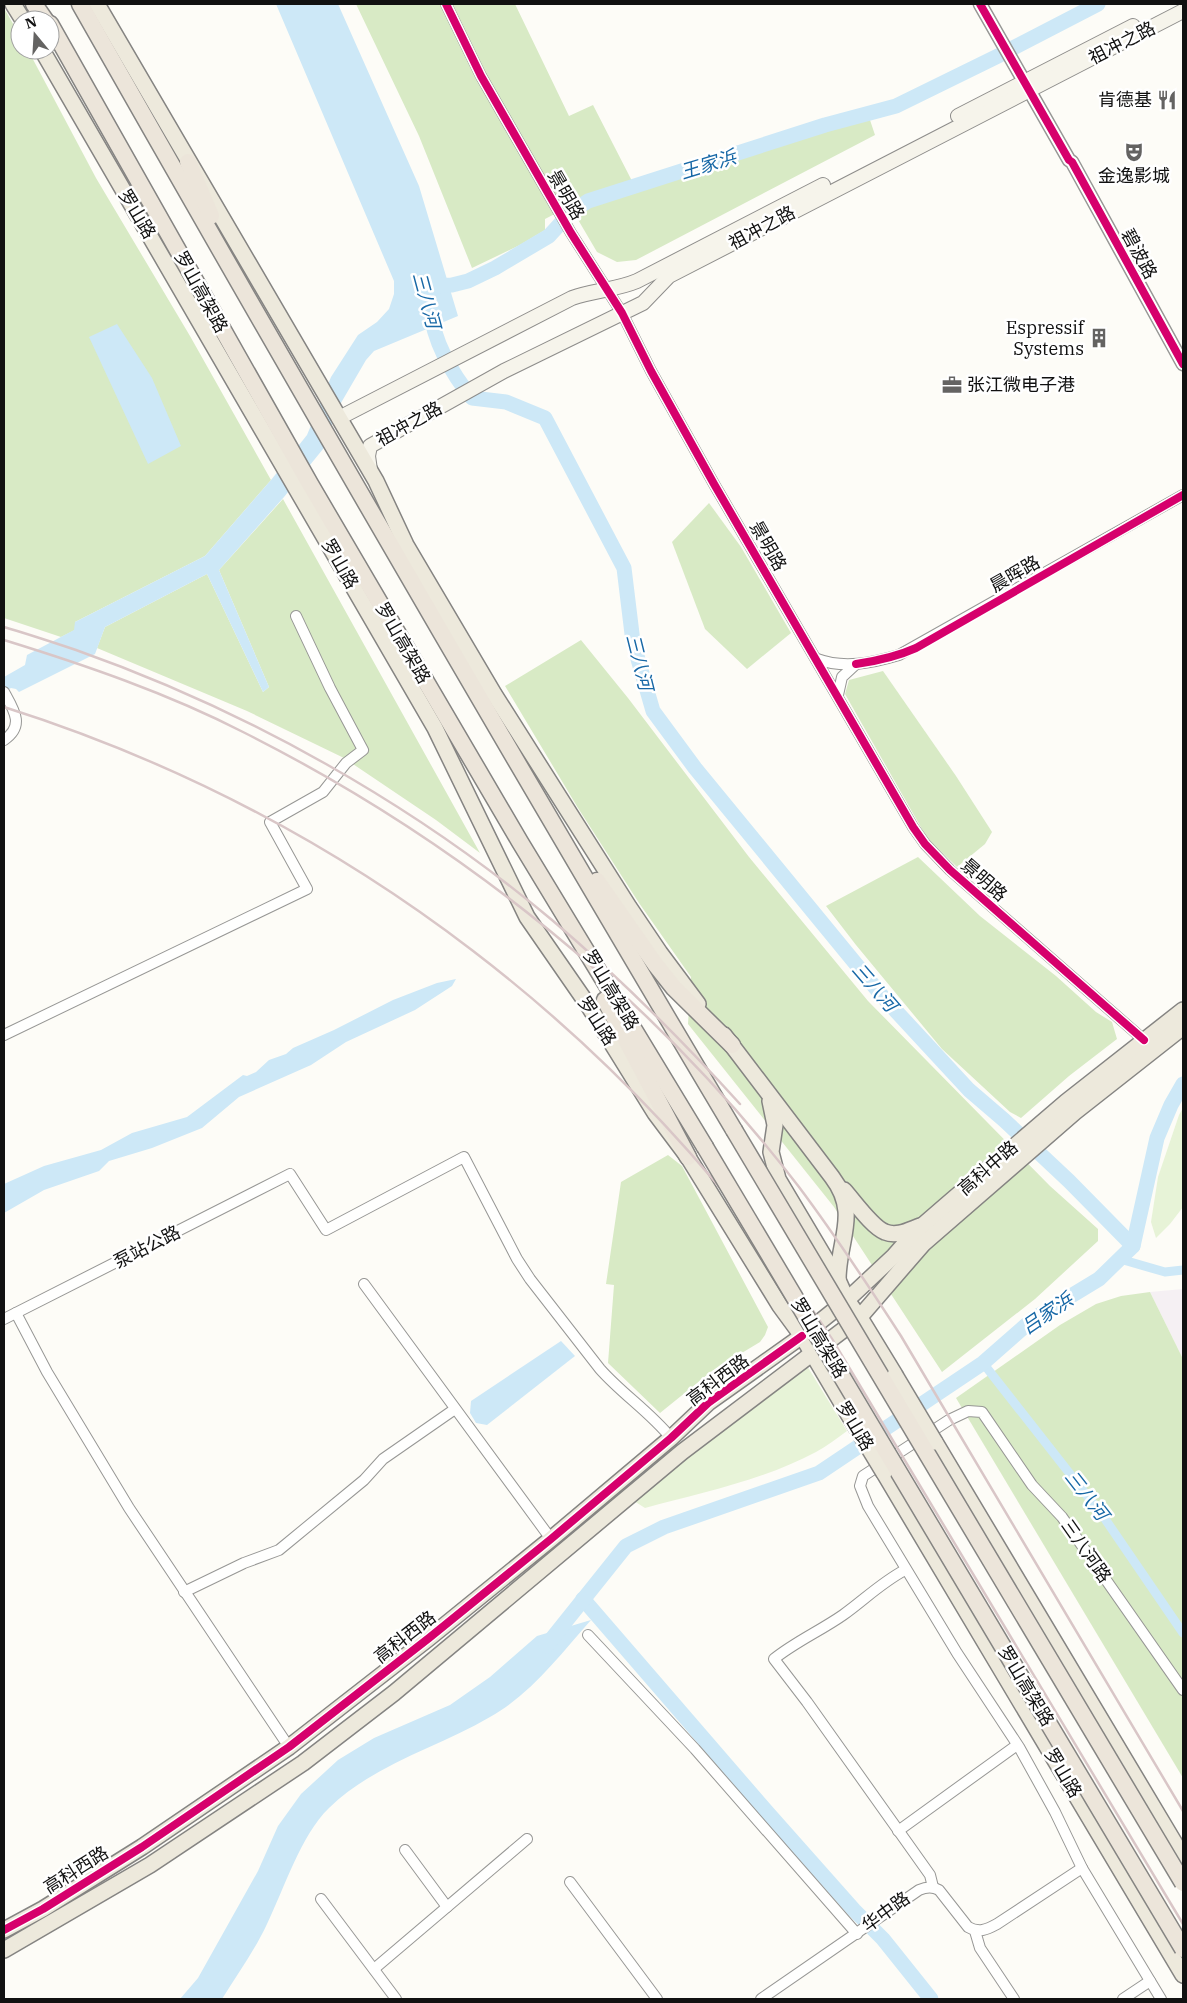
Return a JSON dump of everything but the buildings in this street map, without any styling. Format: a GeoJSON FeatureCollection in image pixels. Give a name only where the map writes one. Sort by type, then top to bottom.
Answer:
{"type":"FeatureCollection","features":[{"type":"Feature","properties":{"kind":"highway","name":"罗山高架路"},"geometry":{"type":"LineString","coordinates":[[80,4],[333,447],[555,824],[610,922],[1183,1882]]}},
{"type":"Feature","properties":{"kind":"highway","name":"罗山高架路"},"geometry":{"type":"LineString","coordinates":[[60,45],[305,490],[705,1147],[1183,1949]]}},
{"type":"Feature","properties":{"kind":"highway"},"geometry":{"type":"LineString","coordinates":[[188,162],[208,212],[227,245],[276,345]]}},
{"type":"Feature","properties":{"kind":"highway"},"geometry":{"type":"LineString","coordinates":[[555,824],[674,988],[732,1045]]}},
{"type":"Feature","properties":{"kind":"highway"},"geometry":{"type":"LineString","coordinates":[[520,842],[688,1157]]}},
{"type":"Feature","properties":{"kind":"main road"},"geometry":{"type":"LineString","coordinates":[[97,4],[370,470],[406,545],[528,749],[660,953],[832,1177],[878,1228],[886,1233],[905,1232],[923,1225]]}},
{"type":"Feature","properties":{"kind":"main road","name":"祖冲之路"},"geometry":{"type":"LineString","coordinates":[[370,470],[368,456],[370,446],[504,372],[643,303],[669,276],[1177,4]]}},
{"type":"Feature","properties":{"kind":"main road","name":"祖冲之路"},"geometry":{"type":"LineString","coordinates":[[339,418],[572,298],[594,291],[609,290],[637,281],[1026,86],[1183,11]]}},
{"type":"Feature","properties":{"kind":"main road","name":"罗山路"},"geometry":{"type":"LineString","coordinates":[[48,60],[285,454]]}},
{"type":"Feature","properties":{"kind":"main road","name":"罗山路"},"geometry":{"type":"LineString","coordinates":[[305,490],[447,751],[528,917],[588,1005],[654,1113],[688,1157],[780,1306],[802,1336],[1183,1975]]}},
{"type":"Feature","properties":{"kind":"main road","name":"高科中路"},"geometry":{"type":"LineString","coordinates":[[802,1336],[847,1300],[923,1225],[1019,1151],[1144,1040],[1183,1010]]}},
{"type":"Feature","properties":{"kind":"main road","name":"高科中路"},"geometry":{"type":"LineString","coordinates":[[1039,1134],[1108,1086],[1183,1028]]}},
{"type":"Feature","properties":{"kind":"main road"},"geometry":{"type":"LineString","coordinates":[[768,1095],[775,1125],[771,1152],[774,1170],[838,1280],[847,1300],[895,1376],[1183,1857]]}},
{"type":"Feature","properties":{"kind":"main road","name":"高科中路"},"geometry":{"type":"LineString","coordinates":[[812,1354],[859,1318],[923,1244],[1019,1151]]}},
{"type":"Feature","properties":{"kind":"main road"},"geometry":{"type":"LineString","coordinates":[[832,1177],[844,1196],[846,1206],[846,1221],[840,1252],[838,1280]]}},
{"type":"Feature","properties":{"kind":"main road","name":"高科西路"},"geometry":{"type":"LineString","coordinates":[[4,1930],[43,1909],[142,1847],[289,1747],[429,1638],[550,1539],[671,1438],[708,1403],[802,1336]]}},
{"type":"Feature","properties":{"kind":"main road","name":"高科西路"},"geometry":{"type":"LineString","coordinates":[[4,1950],[150,1865],[303,1763],[394,1693],[682,1452],[812,1354]]}},
{"type":"Feature","properties":{"kind":"street","name":"景明路"},"geometry":{"type":"LineString","coordinates":[[446,4],[481,76],[571,233],[609,290],[709,475],[838,695],[912,827],[936,857],[1144,1040]]}},
{"type":"Feature","properties":{"kind":"street","name":"碧波路"},"geometry":{"type":"LineString","coordinates":[[980,4],[1069,160],[1072,162],[1183,364]]}},
{"type":"Feature","properties":{"kind":"street","name":"碧波路"},"geometry":{"type":"LineString","coordinates":[[1069,160],[1068,164],[1183,372]]}},
{"type":"Feature","properties":{"kind":"street","name":"晨晖路"},"geometry":{"type":"LineString","coordinates":[[817,659],[836,664],[856,664],[882,660],[916,648],[1183,495]]}},
{"type":"Feature","properties":{"kind":"street"},"geometry":{"type":"LineString","coordinates":[[4,1035],[306,889],[270,822],[323,792],[346,763],[363,750],[330,688],[296,616]]}},
{"type":"Feature","properties":{"kind":"street"},"geometry":{"type":"LineString","coordinates":[[838,695],[842,677],[856,664]]}},
{"type":"Feature","properties":{"kind":"street"},"geometry":{"type":"LineString","coordinates":[[4,693],[12,708],[16,722],[14,731],[4,740]]}},
{"type":"Feature","properties":{"kind":"street","name":"泵站公路"},"geometry":{"type":"LineString","coordinates":[[4,1319],[290,1174],[326,1230],[464,1157],[517,1259],[530,1279],[612,1383],[658,1422],[671,1438]]}},
{"type":"Feature","properties":{"kind":"street"},"geometry":{"type":"LineString","coordinates":[[364,1284],[550,1539]]}},
{"type":"Feature","properties":{"kind":"street"},"geometry":{"type":"LineString","coordinates":[[16,1313],[32,1347],[87,1439],[184,1592],[289,1747]]}},
{"type":"Feature","properties":{"kind":"street"},"geometry":{"type":"LineString","coordinates":[[184,1592],[229,1570],[279,1550],[364,1480],[383,1459],[455,1409]]}},
{"type":"Feature","properties":{"kind":"street","name":"三八河路"},"geometry":{"type":"LineString","coordinates":[[905,1570],[860,1492],[860,1481],[868,1472],[949,1420],[968,1411],[982,1412],[1032,1485],[1062,1517],[1183,1690]]}},
{"type":"Feature","properties":{"kind":"street"},"geometry":{"type":"LineString","coordinates":[[934,1887],[930,1875],[807,1702],[774,1659],[800,1640],[841,1616],[888,1580],[905,1570],[1017,1745],[1042,1787],[1082,1868],[1161,1999]]}},
{"type":"Feature","properties":{"kind":"street"},"geometry":{"type":"LineString","coordinates":[[588,1635],[695,1749],[856,1934]]}},
{"type":"Feature","properties":{"kind":"street"},"geometry":{"type":"LineString","coordinates":[[898,1831],[1017,1745]]}},
{"type":"Feature","properties":{"kind":"street"},"geometry":{"type":"LineString","coordinates":[[374,1968],[527,1839]]}},
{"type":"Feature","properties":{"kind":"street"},"geometry":{"type":"LineString","coordinates":[[405,1850],[448,1907]]}},
{"type":"Feature","properties":{"kind":"street"},"geometry":{"type":"LineString","coordinates":[[1014,1999],[980,1948],[975,1931],[981,1931],[997,1924],[1082,1868]]}},
{"type":"Feature","properties":{"kind":"street"},"geometry":{"type":"LineString","coordinates":[[570,1882],[657,1999]]}},
{"type":"Feature","properties":{"kind":"street","name":"华中路"},"geometry":{"type":"LineString","coordinates":[[761,1999],[918,1890],[926,1887],[934,1887],[944,1895],[964,1922],[975,1931]]}},
{"type":"Feature","properties":{"kind":"street"},"geometry":{"type":"LineString","coordinates":[[321,1900],[396,1999]]}},
{"type":"Feature","properties":{"kind":"street"},"geometry":{"type":"LineString","coordinates":[[1123,1999],[1150,1981]]}},
{"type":"Feature","properties":{"kind":"shaded area"},"geometry":{"type":"Polygon","coordinates":[[[1183,1289],[1183,1359],[1150,1292],[1183,1289]]]}},
{"type":"Feature","properties":{"kind":"green space"},"geometry":{"type":"Polygon","coordinates":[[[356,4],[515,4],[569,116],[593,105],[632,181],[866,108],[875,135],[636,260],[617,262],[597,252],[570,206],[545,219],[545,230],[520,245],[472,268],[419,136],[356,4]]]}},
{"type":"Feature","properties":{"kind":"green space"},"geometry":{"type":"Polygon","coordinates":[[[4,8],[10,18],[10,60],[33,60],[96,178],[190,336],[271,480],[205,556],[75,622],[75,630],[61,637],[4,618],[4,8]]]}},
{"type":"Feature","properties":{"kind":"green space"},"geometry":{"type":"Polygon","coordinates":[[[283,499],[480,853],[436,820],[344,758],[247,711],[97,648],[105,627],[207,574],[263,692],[269,687],[219,570],[283,499]]]}},
{"type":"Feature","properties":{"kind":"green space"},"geometry":{"type":"Polygon","coordinates":[[[709,503],[741,547],[791,633],[747,669],[705,629],[672,542],[709,503]]]}},
{"type":"Feature","properties":{"kind":"green space"},"geometry":{"type":"Polygon","coordinates":[[[581,640],[628,698],[749,857],[868,1001],[1050,1186],[1098,1229],[1098,1241],[1035,1299],[942,1372],[834,1207],[688,1024],[691,977],[639,903],[578,808],[505,686],[581,640]]]}},
{"type":"Feature","properties":{"kind":"green space"},"geometry":{"type":"Polygon","coordinates":[[[883,671],[956,776],[992,832],[985,844],[957,867],[927,838],[845,694],[849,680],[883,671]]]}},
{"type":"Feature","properties":{"kind":"green space"},"geometry":{"type":"Polygon","coordinates":[[[918,857],[980,916],[1056,976],[1096,1012],[1112,1022],[1117,1039],[1069,1076],[1021,1118],[1010,1112],[942,1049],[826,906],[918,857]]]}},
{"type":"Feature","properties":{"kind":"green space"},"geometry":{"type":"Polygon","coordinates":[[[1183,1108],[1183,1207],[1156,1238],[1151,1222],[1158,1177],[1183,1108]]]}},
{"type":"Feature","properties":{"kind":"green space"},"geometry":{"type":"Polygon","coordinates":[[[668,1155],[682,1166],[768,1327],[760,1342],[712,1371],[660,1413],[608,1363],[614,1285],[606,1284],[621,1182],[668,1155]]]}},
{"type":"Feature","properties":{"kind":"green space"},"geometry":{"type":"Polygon","coordinates":[[[1150,1292],[1183,1359],[1183,1778],[956,1398],[1060,1325],[1096,1304],[1121,1296],[1150,1292]]]}},
{"type":"Feature","properties":{"kind":"green space"},"geometry":{"type":"Polygon","coordinates":[[[804,1361],[847,1431],[816,1452],[754,1478],[645,1508],[634,1501],[804,1361]]]}},
{"type":"Feature","properties":{"kind":"water"},"geometry":{"type":"Polygon","coordinates":[[[276,4],[338,4],[419,186],[458,316],[374,351],[366,360],[338,408],[323,449],[284,497],[219,570],[269,687],[263,692],[207,574],[105,627],[95,654],[19,692],[11,688],[4,692],[4,677],[25,665],[27,655],[74,630],[75,622],[205,556],[307,435],[331,377],[358,335],[377,322],[389,309],[394,294],[394,281],[276,4]]]}},
{"type":"Feature","properties":{"kind":"water"},"geometry":{"type":"Polygon","coordinates":[[[117,324],[152,378],[181,446],[148,464],[89,337],[117,324]]]}},
{"type":"Feature","properties":{"kind":"water"},"geometry":{"type":"Polygon","coordinates":[[[456,979],[452,986],[415,1010],[346,1042],[311,1065],[239,1097],[202,1128],[152,1148],[109,1161],[99,1171],[44,1190],[4,1213],[4,1184],[44,1166],[101,1150],[132,1133],[187,1117],[243,1075],[247,1076],[256,1072],[269,1060],[286,1054],[293,1048],[334,1030],[393,1000],[437,983],[456,979]]]}},
{"type":"Feature","properties":{"kind":"water"},"geometry":{"type":"Polygon","coordinates":[[[561,1341],[575,1356],[487,1425],[476,1423],[470,1413],[471,1401],[561,1341]]]}},
{"type":"Feature","properties":{"kind":"water"},"geometry":{"type":"Polygon","coordinates":[[[591,1620],[544,1673],[505,1708],[470,1728],[386,1768],[347,1793],[329,1808],[319,1819],[302,1847],[262,1934],[222,1999],[180,1999],[198,1978],[258,1871],[278,1826],[301,1794],[338,1760],[374,1738],[450,1705],[490,1677],[537,1636],[591,1620]]]}},
{"type":"Feature","properties":{"kind":"waterway","name":"王家浜"},"geometry":{"type":"LineString","coordinates":[[1013,48],[1098,4]]}},
{"type":"Feature","properties":{"kind":"waterway","name":"王家浜"},"geometry":{"type":"LineString","coordinates":[[430,286],[452,285],[468,281],[495,268],[549,236],[570,213],[588,201],[825,125],[896,106],[1000,55]]}},
{"type":"Feature","properties":{"kind":"waterway","name":"三八河"},"geometry":{"type":"LineString","coordinates":[[430,308],[435,332],[444,356],[472,398],[506,402],[545,418],[624,568],[633,642],[653,711],[695,768],[883,997],[969,1090],[1069,1181],[1133,1246]]}},
{"type":"Feature","properties":{"kind":"waterway","name":"吕家浜"},"geometry":{"type":"LineString","coordinates":[[546,1646],[626,1546],[664,1527],[819,1473],[983,1363],[1033,1319],[1099,1279],[1133,1246],[1157,1138],[1171,1105],[1183,1084]]}},
{"type":"Feature","properties":{"kind":"waterway"},"geometry":{"type":"LineString","coordinates":[[1120,1259],[1165,1272],[1183,1270]]}},
{"type":"Feature","properties":{"kind":"waterway","name":"三八河"},"geometry":{"type":"LineString","coordinates":[[983,1363],[1103,1516],[1183,1633]]}},
{"type":"Feature","properties":{"kind":"waterway"},"geometry":{"type":"LineString","coordinates":[[583,1599],[767,1812],[854,1910],[883,1939],[931,1999]]}},
{"type":"Feature","properties":{"kind":"railway"},"geometry":{"type":"LineString","coordinates":[[4,627],[76,650],[140,674],[203,701],[265,731],[386,799],[443,837],[552,920],[649,1009],[740,1104]]}},
{"type":"Feature","properties":{"kind":"railway"},"geometry":{"type":"LineString","coordinates":[[4,640],[65,659],[155,692],[243,732],[323,775],[400,822],[475,873],[546,928],[615,987],[680,1050],[742,1117],[799,1187],[876,1298],[901,1336],[1183,1811]]}},
{"type":"Feature","properties":{"kind":"railway"},"geometry":{"type":"LineString","coordinates":[[4,707],[130,753],[251,809],[365,876],[473,951],[574,1035],[668,1129],[754,1230],[832,1339],[1183,1924]]}},
{"type":"Feature","properties":{"kind":"cycle path"},"geometry":{"type":"LineString","coordinates":[[446,4],[481,76],[571,233],[622,313],[651,371],[714,484],[913,827],[925,844],[950,870],[1144,1040]]}},
{"type":"Feature","properties":{"kind":"cycle path"},"geometry":{"type":"LineString","coordinates":[[980,4],[1069,160],[1072,162],[1183,364]]}},
{"type":"Feature","properties":{"kind":"cycle path"},"geometry":{"type":"LineString","coordinates":[[856,664],[871,662],[916,648],[1183,495]]}},
{"type":"Feature","properties":{"kind":"cycle path"},"geometry":{"type":"LineString","coordinates":[[4,1930],[43,1909],[142,1847],[289,1747],[429,1638],[551,1539],[671,1438],[708,1403],[802,1336]]}},
{"type":"Feature","properties":{"kind":"place","name":"肯德基"},"geometry":{"type":"Point","coordinates":[1167,100]}},
{"type":"Feature","properties":{"kind":"place","name":"金逸影城"},"geometry":{"type":"Point","coordinates":[1134,152]}},
{"type":"Feature","properties":{"kind":"place","name":"Espressif Systems"},"geometry":{"type":"Point","coordinates":[1099,338]}},
{"type":"Feature","properties":{"kind":"place","name":"张江微电子港"},"geometry":{"type":"Point","coordinates":[952,385]}}]}
